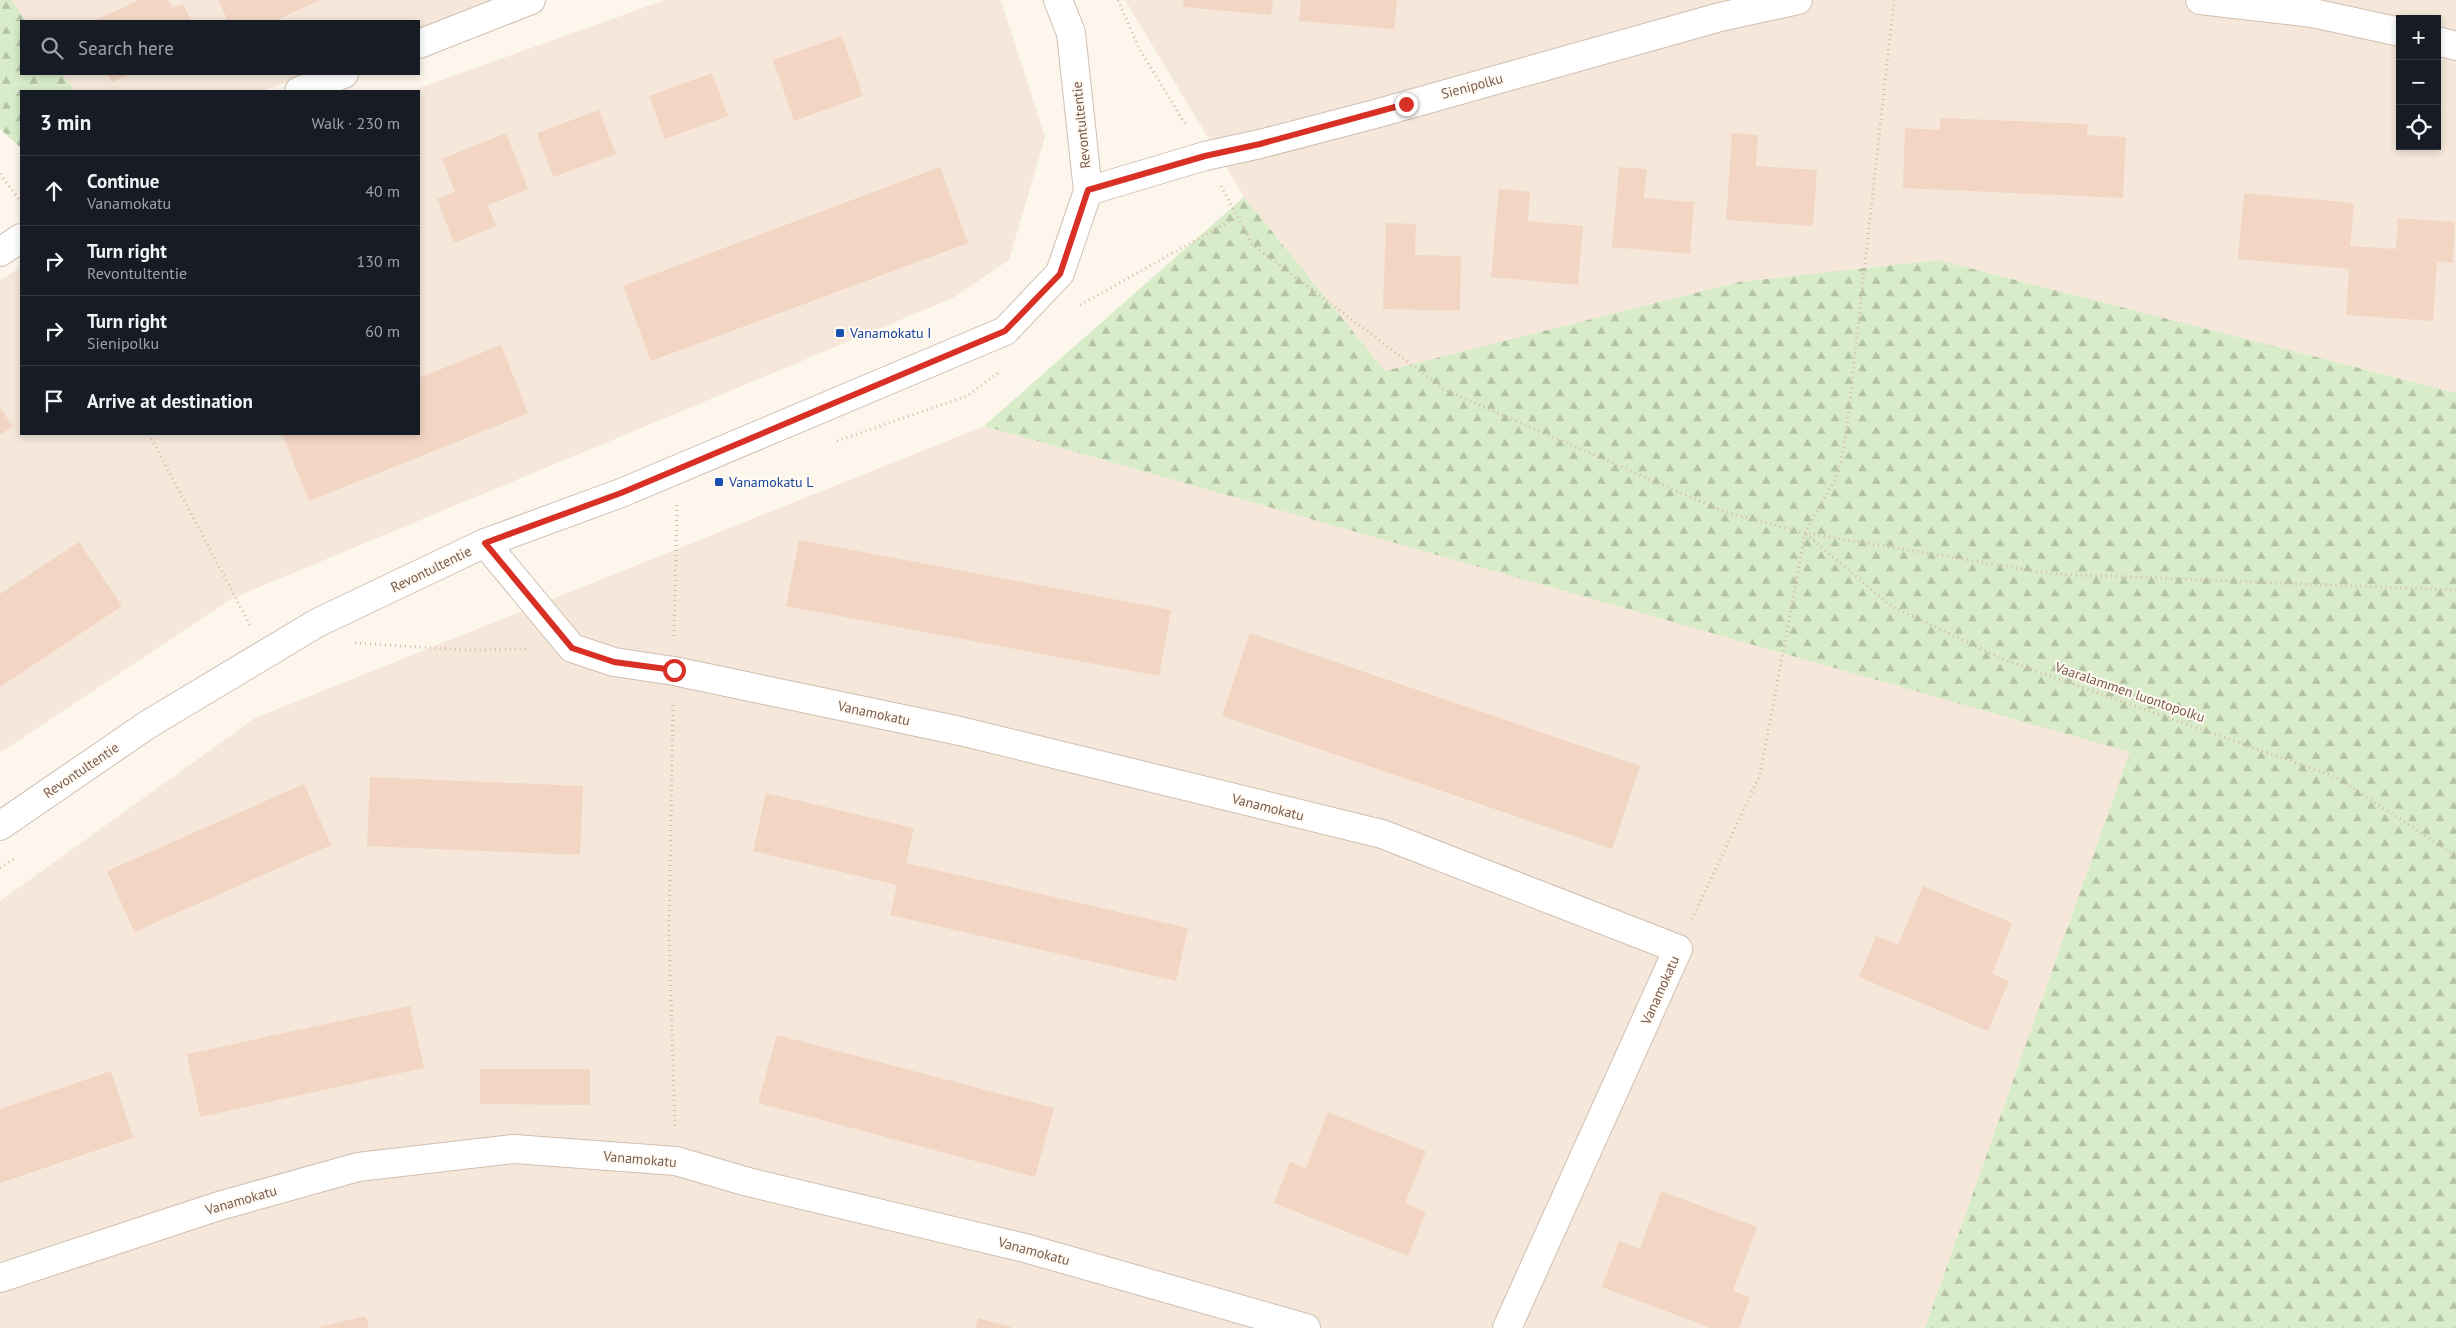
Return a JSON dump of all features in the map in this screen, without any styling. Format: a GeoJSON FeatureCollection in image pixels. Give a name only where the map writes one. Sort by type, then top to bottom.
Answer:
{"type":"FeatureCollection","features":[{"type":"Feature","properties":{"kind":"street"},"geometry":{"type":"LineString","coordinates":[[420,44],[531,0]]}},
{"type":"Feature","properties":{"kind":"street","name":"Revontultentie"},"geometry":{"type":"LineString","coordinates":[[0,826],[147,725],[318,624],[485,543],[621,493],[1005,331],[1060,274],[1088,190],[1071,33],[1058,0]]}},
{"type":"Feature","properties":{"kind":"street","name":"Sienipolku"},"geometry":{"type":"LineString","coordinates":[[1088,190],[1205,156],[1260,144],[1375,114],[1720,17],[1798,0]]}},
{"type":"Feature","properties":{"kind":"street"},"geometry":{"type":"LineString","coordinates":[[2200,0],[2313,12],[2396,31]]}},
{"type":"Feature","properties":{"kind":"street"},"geometry":{"type":"LineString","coordinates":[[2441,42],[2456,46]]}},
{"type":"Feature","properties":{"kind":"street"},"geometry":{"type":"LineString","coordinates":[[302,90],[341,75]]}},
{"type":"Feature","properties":{"kind":"street"},"geometry":{"type":"LineString","coordinates":[[0,252],[20,239]]}},
{"type":"Feature","properties":{"kind":"street"},"geometry":{"type":"LineString","coordinates":[[485,543],[572,648]]}},
{"type":"Feature","properties":{"kind":"street","name":"Vanamokatu"},"geometry":{"type":"LineString","coordinates":[[572,648],[614,662],[674,670],[960,731],[1382,834],[1678,949],[1507,1328]]}},
{"type":"Feature","properties":{"kind":"street","name":"Vanamokatu"},"geometry":{"type":"LineString","coordinates":[[0,1278],[219,1206],[358,1167],[514,1149],[676,1162],[748,1182],[1024,1248],[1306,1328]]}},
{"type":"Feature","properties":{"kind":"path"},"geometry":{"type":"LineString","coordinates":[[1118,0],[1139,48],[1205,156],[1252,244],[1445,390],[1725,512],[1805,533],[2054,574],[2456,590]]}},
{"type":"Feature","properties":{"kind":"path"},"geometry":{"type":"LineString","coordinates":[[1678,949],[1760,775],[1805,533],[1838,474],[1846,436],[1894,0]]}},
{"type":"Feature","properties":{"kind":"path"},"geometry":{"type":"LineString","coordinates":[[0,174],[20,201]]}},
{"type":"Feature","properties":{"kind":"path"},"geometry":{"type":"LineString","coordinates":[[150,435],[266,654]]}},
{"type":"Feature","properties":{"kind":"path"},"geometry":{"type":"LineString","coordinates":[[676,1162],[669,933],[677,499]]}},
{"type":"Feature","properties":{"kind":"path","name":"Vaaralammen luontopolku"},"geometry":{"type":"LineString","coordinates":[[1805,533],[1891,606],[2005,660],[2336,777],[2456,856]]}},
{"type":"Feature","properties":{"kind":"path"},"geometry":{"type":"LineString","coordinates":[[348,643],[466,650],[572,648]]}},
{"type":"Feature","properties":{"kind":"shaded area"},"geometry":{"type":"Polygon","coordinates":[[[11,0],[521,0],[420,36],[420,20],[25,20],[11,0]]]}},
{"type":"Feature","properties":{"kind":"shaded area"},"geometry":{"type":"Polygon","coordinates":[[[665,0],[1001,0],[1045,137],[1009,260],[953,298],[233,598],[0,753],[0,280],[20,268],[20,435],[420,435],[420,90],[414,90],[665,0]]]}},
{"type":"Feature","properties":{"kind":"shaded area"},"geometry":{"type":"Polygon","coordinates":[[[1125,0],[2456,0],[2456,393],[1938,260],[1739,282],[1385,371],[1244,197],[1125,0]]]}},
{"type":"Feature","properties":{"kind":"shaded area"},"geometry":{"type":"Polygon","coordinates":[[[63,75],[308,75],[265,90],[74,90],[63,75]]]}},
{"type":"Feature","properties":{"kind":"shaded area"},"geometry":{"type":"Polygon","coordinates":[[[984,426],[2131,751],[1925,1328],[0,1328],[0,901],[255,718],[984,426]]]}},
{"type":"Feature","properties":{"kind":"green space"},"geometry":{"type":"Polygon","coordinates":[[[0,0],[11,0],[25,20],[20,20],[20,75],[63,75],[74,90],[20,90],[20,147],[0,129],[0,0]]]}},
{"type":"Feature","properties":{"kind":"green space"},"geometry":{"type":"Polygon","coordinates":[[[1244,197],[1385,371],[1739,282],[1938,260],[2456,393],[2456,1328],[1925,1328],[2130,752],[984,426],[1244,197]]]}},
{"type":"Feature","properties":{"kind":"building"},"geometry":{"type":"Polygon","coordinates":[[[139,0],[168,0],[172,8],[183,4],[191,20],[96,20],[139,0]]]}},
{"type":"Feature","properties":{"kind":"building"},"geometry":{"type":"Polygon","coordinates":[[[218,0],[320,0],[280,20],[228,20],[218,0]]]}},
{"type":"Feature","properties":{"kind":"building"},"geometry":{"type":"Polygon","coordinates":[[[1184,0],[1273,0],[1271,15],[1183,7],[1184,0]]]}},
{"type":"Feature","properties":{"kind":"building"},"geometry":{"type":"Polygon","coordinates":[[[1301,0],[1397,0],[1394,29],[1299,21],[1301,0]]]}},
{"type":"Feature","properties":{"kind":"building"},"geometry":{"type":"Polygon","coordinates":[[[842,36],[863,96],[794,121],[773,60],[842,36]]]}},
{"type":"Feature","properties":{"kind":"building"},"geometry":{"type":"Polygon","coordinates":[[[712,73],[728,116],[665,139],[649,96],[712,73]]]}},
{"type":"Feature","properties":{"kind":"building"},"geometry":{"type":"Polygon","coordinates":[[[108,75],[128,75],[112,82],[108,75]]]}},
{"type":"Feature","properties":{"kind":"building"},"geometry":{"type":"Polygon","coordinates":[[[599,110],[616,154],[553,177],[537,133],[599,110]]]}},
{"type":"Feature","properties":{"kind":"building"},"geometry":{"type":"Polygon","coordinates":[[[1940,118],[2088,124],[2087,135],[2126,137],[2123,198],[1903,188],[1905,128],[1940,130],[1940,118]]]}},
{"type":"Feature","properties":{"kind":"building"},"geometry":{"type":"Polygon","coordinates":[[[506,133],[528,189],[488,205],[496,226],[454,243],[437,199],[455,192],[442,159],[506,133]]]}},
{"type":"Feature","properties":{"kind":"building"},"geometry":{"type":"Polygon","coordinates":[[[1732,133],[1758,135],[1756,166],[1817,170],[1813,226],[1726,220],[1732,133]]]}},
{"type":"Feature","properties":{"kind":"building"},"geometry":{"type":"Polygon","coordinates":[[[940,167],[968,243],[651,361],[623,286],[940,167]]]}},
{"type":"Feature","properties":{"kind":"building"},"geometry":{"type":"Polygon","coordinates":[[[1619,167],[1647,169],[1644,198],[1694,202],[1690,254],[1612,247],[1619,167]]]}},
{"type":"Feature","properties":{"kind":"building"},"geometry":{"type":"Polygon","coordinates":[[[1499,189],[1530,192],[1528,221],[1583,226],[1578,285],[1491,277],[1499,189]]]}},
{"type":"Feature","properties":{"kind":"building"},"geometry":{"type":"Polygon","coordinates":[[[2244,193],[2354,203],[2350,246],[2396,249],[2398,218],[2455,222],[2453,263],[2437,261],[2433,321],[2346,315],[2349,269],[2238,259],[2244,193]]]}},
{"type":"Feature","properties":{"kind":"building"},"geometry":{"type":"Polygon","coordinates":[[[1386,223],[1416,224],[1415,255],[1461,256],[1460,311],[1383,309],[1386,223]]]}},
{"type":"Feature","properties":{"kind":"building"},"geometry":{"type":"Polygon","coordinates":[[[501,345],[528,413],[309,501],[282,435],[420,435],[420,378],[501,345]]]}},
{"type":"Feature","properties":{"kind":"building"},"geometry":{"type":"Polygon","coordinates":[[[0,408],[13,426],[0,435],[0,408]]]}},
{"type":"Feature","properties":{"kind":"building"},"geometry":{"type":"Polygon","coordinates":[[[799,540],[1171,610],[1159,676],[786,606],[799,540]]]}},
{"type":"Feature","properties":{"kind":"building"},"geometry":{"type":"Polygon","coordinates":[[[79,542],[122,606],[0,687],[0,594],[79,542]]]}},
{"type":"Feature","properties":{"kind":"building"},"geometry":{"type":"Polygon","coordinates":[[[1250,633],[1640,766],[1612,849],[1222,716],[1250,633]]]}},
{"type":"Feature","properties":{"kind":"building"},"geometry":{"type":"Polygon","coordinates":[[[370,777],[583,786],[580,855],[367,846],[370,777]]]}},
{"type":"Feature","properties":{"kind":"building"},"geometry":{"type":"Polygon","coordinates":[[[304,784],[331,845],[134,932],[107,871],[304,784]]]}},
{"type":"Feature","properties":{"kind":"building"},"geometry":{"type":"Polygon","coordinates":[[[766,793],[914,828],[906,863],[1188,928],[1176,981],[890,915],[897,885],[753,851],[766,793]]]}},
{"type":"Feature","properties":{"kind":"building"},"geometry":{"type":"Polygon","coordinates":[[[1923,886],[2012,923],[1992,974],[2009,981],[1988,1031],[1859,977],[1876,936],[1898,945],[1923,886]]]}},
{"type":"Feature","properties":{"kind":"building"},"geometry":{"type":"Polygon","coordinates":[[[410,1006],[424,1068],[200,1117],[187,1054],[410,1006]]]}},
{"type":"Feature","properties":{"kind":"building"},"geometry":{"type":"Polygon","coordinates":[[[777,1035],[1054,1108],[1035,1177],[758,1103],[777,1035]]]}},
{"type":"Feature","properties":{"kind":"building"},"geometry":{"type":"Polygon","coordinates":[[[480,1069],[590,1069],[590,1105],[480,1104],[480,1069]]]}},
{"type":"Feature","properties":{"kind":"building"},"geometry":{"type":"Polygon","coordinates":[[[111,1071],[133,1138],[0,1183],[0,1109],[111,1071]]]}},
{"type":"Feature","properties":{"kind":"building"},"geometry":{"type":"Polygon","coordinates":[[[1328,1112],[1426,1151],[1405,1203],[1426,1212],[1408,1256],[1274,1203],[1290,1162],[1306,1168],[1328,1112]]]}},
{"type":"Feature","properties":{"kind":"building"},"geometry":{"type":"Polygon","coordinates":[[[1661,1191],[1757,1227],[1733,1291],[1750,1297],[1739,1328],[1711,1328],[1602,1287],[1619,1241],[1640,1249],[1661,1191]]]}},
{"type":"Feature","properties":{"kind":"building"},"geometry":{"type":"Polygon","coordinates":[[[366,1316],[369,1328],[319,1328],[319,1327],[366,1316]]]}},
{"type":"Feature","properties":{"kind":"building"},"geometry":{"type":"Polygon","coordinates":[[[978,1318],[1011,1327],[1011,1328],[975,1328],[978,1318]]]}},
{"type":"Feature","properties":{"kind":"place","name":"Vanamokatu I"},"geometry":{"type":"Point","coordinates":[840,333]}},
{"type":"Feature","properties":{"kind":"place","name":"Vanamokatu L"},"geometry":{"type":"Point","coordinates":[719,482]}},
{"type":"Feature","properties":{"kind":"route"},"geometry":{"type":"LineString","coordinates":[[674,670],[614,662],[572,648],[485,543],[621,493],[1005,331],[1060,274],[1088,190],[1205,156],[1260,144],[1406,104]]}}]}
